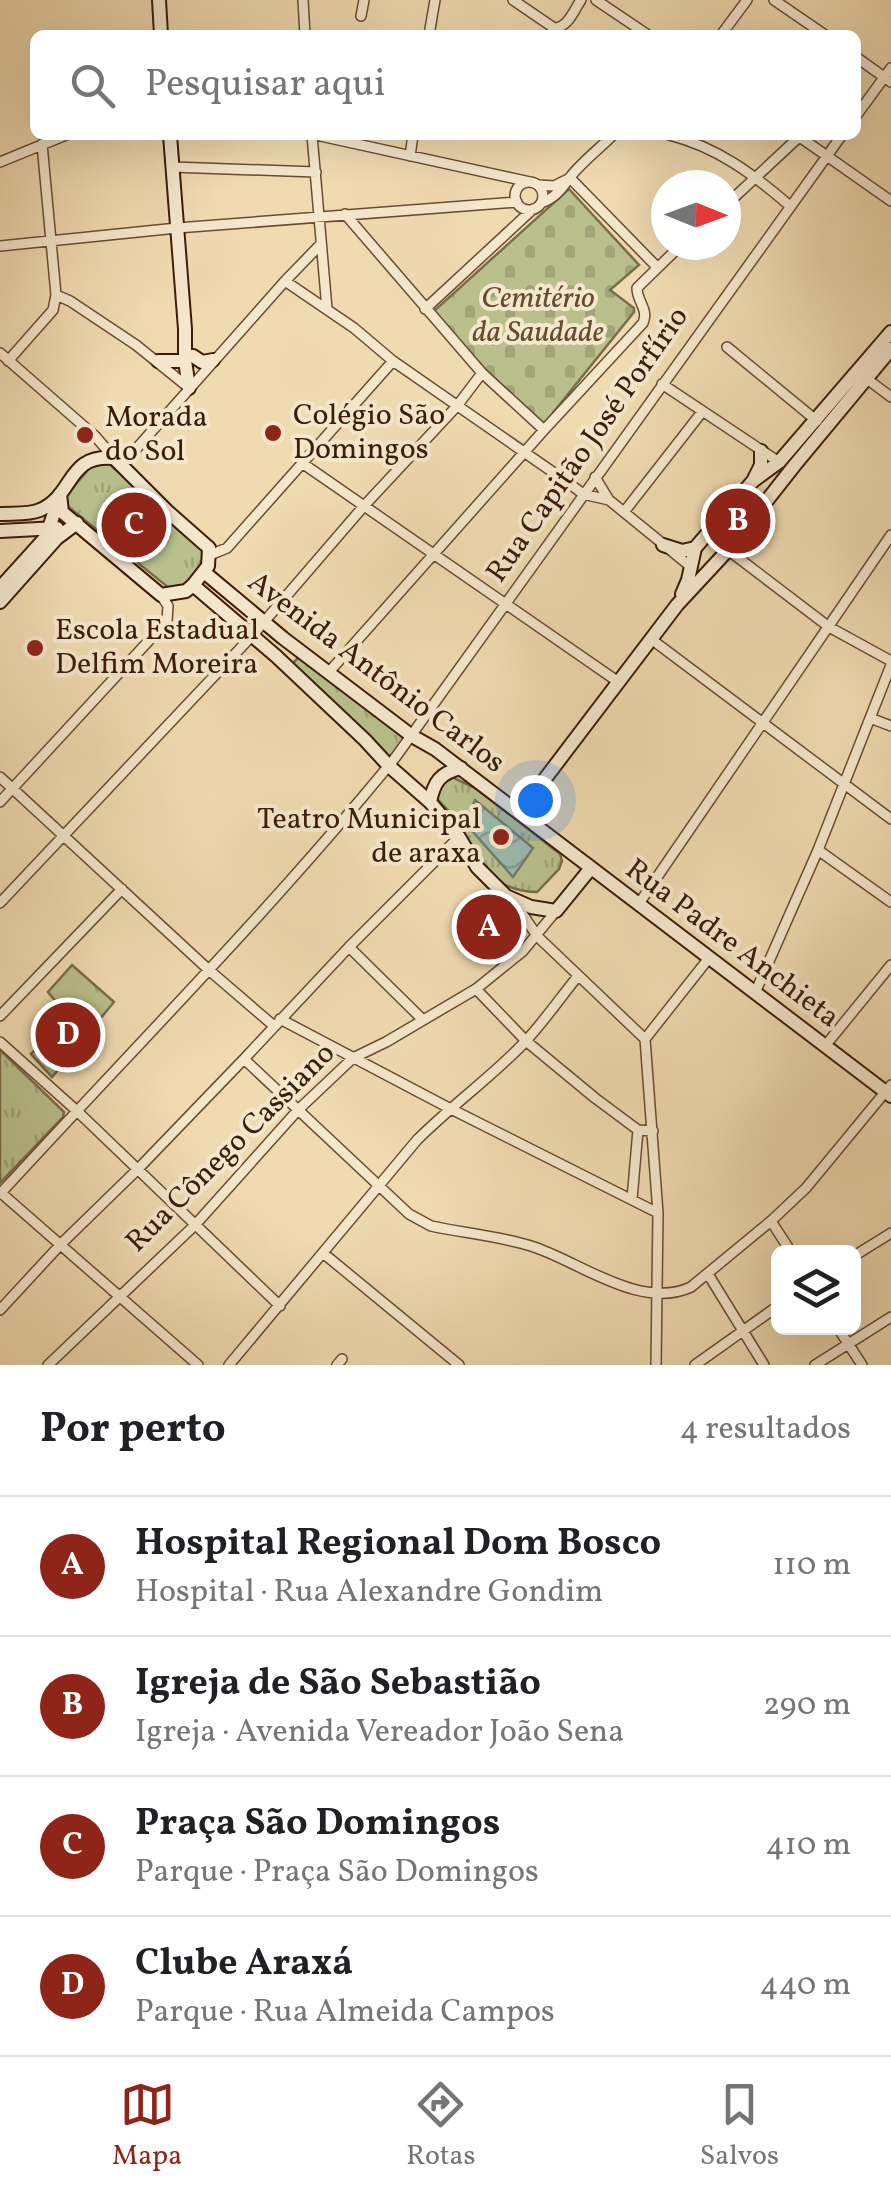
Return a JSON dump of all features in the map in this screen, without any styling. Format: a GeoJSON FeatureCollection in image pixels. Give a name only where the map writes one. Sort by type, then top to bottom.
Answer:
{"type":"FeatureCollection","features":[{"type":"Feature","properties":{"kind":"main road"},"geometry":{"type":"LineString","coordinates":[[159,0],[162,30]]}},
{"type":"Feature","properties":{"kind":"main road"},"geometry":{"type":"LineString","coordinates":[[170,140],[192,385]]}},
{"type":"Feature","properties":{"kind":"main road"},"geometry":{"type":"LineString","coordinates":[[519,813],[677,605],[774,494],[891,332]]}},
{"type":"Feature","properties":{"kind":"main road"},"geometry":{"type":"LineString","coordinates":[[677,605],[695,548],[759,477],[821,425],[891,349]]}},
{"type":"Feature","properties":{"kind":"main road"},"geometry":{"type":"LineString","coordinates":[[158,361],[213,360]]}},
{"type":"Feature","properties":{"kind":"main road"},"geometry":{"type":"LineString","coordinates":[[759,477],[760,450]]}},
{"type":"Feature","properties":{"kind":"main road"},"geometry":{"type":"LineString","coordinates":[[0,514],[36,512],[60,494],[83,464],[93,458],[118,462],[206,543],[208,566],[186,591],[161,595],[73,526],[62,512],[60,494]]}},
{"type":"Feature","properties":{"kind":"main road"},"geometry":{"type":"LineString","coordinates":[[759,477],[775,480],[774,494]]}},
{"type":"Feature","properties":{"kind":"main road"},"geometry":{"type":"LineString","coordinates":[[0,588],[46,537],[60,494]]}},
{"type":"Feature","properties":{"kind":"main road"},"geometry":{"type":"LineString","coordinates":[[0,531],[73,526]]}},
{"type":"Feature","properties":{"kind":"main road"},"geometry":{"type":"LineString","coordinates":[[0,602],[73,526]]}},
{"type":"Feature","properties":{"kind":"main road"},"geometry":{"type":"LineString","coordinates":[[664,545],[682,551],[695,548]]}},
{"type":"Feature","properties":{"kind":"main road"},"geometry":{"type":"LineString","coordinates":[[690,566],[708,572]]}},
{"type":"Feature","properties":{"kind":"main road","name":"Avenida Antônio Carlos"},"geometry":{"type":"LineString","coordinates":[[204,572],[412,736],[434,748],[591,868]]}},
{"type":"Feature","properties":{"kind":"main road","name":"Avenida Antônio Carlos"},"geometry":{"type":"LineString","coordinates":[[193,585],[276,656],[430,802],[477,867],[514,901]]}},
{"type":"Feature","properties":{"kind":"main road"},"geometry":{"type":"LineString","coordinates":[[430,802],[442,775],[461,768]]}},
{"type":"Feature","properties":{"kind":"main road"},"geometry":{"type":"LineString","coordinates":[[514,901],[556,911],[591,868]]}},
{"type":"Feature","properties":{"kind":"main road","name":"Rua Padre Anchieta"},"geometry":{"type":"LineString","coordinates":[[591,868],[889,1090]]}},
{"type":"Feature","properties":{"kind":"street"},"geometry":{"type":"LineString","coordinates":[[303,0],[306,30]]}},
{"type":"Feature","properties":{"kind":"street"},"geometry":{"type":"LineString","coordinates":[[361,16],[364,0]]}},
{"type":"Feature","properties":{"kind":"street"},"geometry":{"type":"LineString","coordinates":[[430,30],[435,0]]}},
{"type":"Feature","properties":{"kind":"street"},"geometry":{"type":"LineString","coordinates":[[513,0],[554,28],[564,26],[580,0]]}},
{"type":"Feature","properties":{"kind":"street"},"geometry":{"type":"LineString","coordinates":[[596,0],[641,30]]}},
{"type":"Feature","properties":{"kind":"street"},"geometry":{"type":"LineString","coordinates":[[725,30],[747,0]]}},
{"type":"Feature","properties":{"kind":"street"},"geometry":{"type":"LineString","coordinates":[[774,0],[818,30]]}},
{"type":"Feature","properties":{"kind":"street"},"geometry":{"type":"LineString","coordinates":[[861,60],[889,76],[861,110]]}},
{"type":"Feature","properties":{"kind":"street"},"geometry":{"type":"LineString","coordinates":[[0,162],[53,140]]}},
{"type":"Feature","properties":{"kind":"street"},"geometry":{"type":"LineString","coordinates":[[314,140],[327,309]]}},
{"type":"Feature","properties":{"kind":"street"},"geometry":{"type":"LineString","coordinates":[[337,140],[502,175],[534,184],[543,194],[537,206],[425,309]]}},
{"type":"Feature","properties":{"kind":"street"},"geometry":{"type":"LineString","coordinates":[[410,156],[412,140]]}},
{"type":"Feature","properties":{"kind":"street"},"geometry":{"type":"LineString","coordinates":[[502,175],[524,208],[537,206],[565,187],[608,140]]}},
{"type":"Feature","properties":{"kind":"street"},"geometry":{"type":"LineString","coordinates":[[686,140],[715,151],[757,178],[790,206]]}},
{"type":"Feature","properties":{"kind":"street"},"geometry":{"type":"LineString","coordinates":[[741,192],[794,140]]}},
{"type":"Feature","properties":{"kind":"street"},"geometry":{"type":"LineString","coordinates":[[804,140],[891,201]]}},
{"type":"Feature","properties":{"kind":"street","name":"Rua Capitão José Porfírio"},"geometry":{"type":"LineString","coordinates":[[0,1193],[210,971],[389,766],[838,140]]}},
{"type":"Feature","properties":{"kind":"street"},"geometry":{"type":"LineString","coordinates":[[42,144],[56,295],[53,310],[4,357],[95,436],[118,462],[320,245]]}},
{"type":"Feature","properties":{"kind":"street"},"geometry":{"type":"LineString","coordinates":[[172,167],[316,172]]}},
{"type":"Feature","properties":{"kind":"street"},"geometry":{"type":"LineString","coordinates":[[0,246],[494,203],[517,194],[522,184],[554,186],[570,178]]}},
{"type":"Feature","properties":{"kind":"street"},"geometry":{"type":"LineString","coordinates":[[570,178],[657,267]]}},
{"type":"Feature","properties":{"kind":"street"},"geometry":{"type":"LineString","coordinates":[[344,214],[482,373],[544,430]]}},
{"type":"Feature","properties":{"kind":"street"},"geometry":{"type":"LineString","coordinates":[[329,672],[643,322],[646,310],[637,288],[665,260]]}},
{"type":"Feature","properties":{"kind":"street"},"geometry":{"type":"LineString","coordinates":[[285,280],[524,454],[584,494],[609,500]]}},
{"type":"Feature","properties":{"kind":"street"},"geometry":{"type":"LineString","coordinates":[[56,295],[192,385]]}},
{"type":"Feature","properties":{"kind":"street"},"geometry":{"type":"LineString","coordinates":[[727,347],[821,425]]}},
{"type":"Feature","properties":{"kind":"street"},"geometry":{"type":"LineString","coordinates":[[210,555],[227,548],[393,361]]}},
{"type":"Feature","properties":{"kind":"street"},"geometry":{"type":"LineString","coordinates":[[0,903],[251,636],[458,406],[482,373]]}},
{"type":"Feature","properties":{"kind":"street"},"geometry":{"type":"LineString","coordinates":[[866,379],[891,397]]}},
{"type":"Feature","properties":{"kind":"street"},"geometry":{"type":"LineString","coordinates":[[662,384],[779,462]]}},
{"type":"Feature","properties":{"kind":"street"},"geometry":{"type":"LineString","coordinates":[[624,512],[702,412]]}},
{"type":"Feature","properties":{"kind":"street"},"geometry":{"type":"LineString","coordinates":[[302,464],[617,681]]}},
{"type":"Feature","properties":{"kind":"street"},"geometry":{"type":"LineString","coordinates":[[596,477],[609,500],[690,566]]}},
{"type":"Feature","properties":{"kind":"street"},"geometry":{"type":"LineString","coordinates":[[638,905],[891,535]]}},
{"type":"Feature","properties":{"kind":"street"},"geometry":{"type":"LineString","coordinates":[[728,550],[829,626],[891,663],[818,850],[755,993]]}},
{"type":"Feature","properties":{"kind":"street"},"geometry":{"type":"LineString","coordinates":[[0,802],[167,621],[168,606],[161,595]]}},
{"type":"Feature","properties":{"kind":"street"},"geometry":{"type":"LineString","coordinates":[[651,639],[891,819]]}},
{"type":"Feature","properties":{"kind":"street"},"geometry":{"type":"LineString","coordinates":[[870,718],[891,726]]}},
{"type":"Feature","properties":{"kind":"street"},"geometry":{"type":"LineString","coordinates":[[0,777],[210,971],[277,1023],[658,1212]]}},
{"type":"Feature","properties":{"kind":"street"},"geometry":{"type":"LineString","coordinates":[[0,1310],[348,947],[459,837]]}},
{"type":"Feature","properties":{"kind":"street"},"geometry":{"type":"LineString","coordinates":[[818,850],[891,902]]}},
{"type":"Feature","properties":{"kind":"street"},"geometry":{"type":"LineString","coordinates":[[0,1016],[122,889]]}},
{"type":"Feature","properties":{"kind":"street"},"geometry":{"type":"LineString","coordinates":[[514,901],[537,936],[645,1039],[658,1212],[656,1365]]}},
{"type":"Feature","properties":{"kind":"street","name":"Rua Cônego Cassiano"},"geometry":{"type":"LineString","coordinates":[[48,1365],[195,1225],[298,1110],[353,1058],[501,971],[556,911]]}},
{"type":"Feature","properties":{"kind":"street"},"geometry":{"type":"LineString","coordinates":[[348,947],[423,1020]]}},
{"type":"Feature","properties":{"kind":"street"},"geometry":{"type":"LineString","coordinates":[[645,1039],[709,958]]}},
{"type":"Feature","properties":{"kind":"street"},"geometry":{"type":"LineString","coordinates":[[826,1046],[891,964]]}},
{"type":"Feature","properties":{"kind":"street"},"geometry":{"type":"LineString","coordinates":[[230,1365],[417,1140],[526,1041],[578,976]]}},
{"type":"Feature","properties":{"kind":"street"},"geometry":{"type":"LineString","coordinates":[[476,989],[526,1041],[595,1098],[638,1130],[653,1131]]}},
{"type":"Feature","properties":{"kind":"street"},"geometry":{"type":"LineString","coordinates":[[0,1042],[280,1306]]}},
{"type":"Feature","properties":{"kind":"street"},"geometry":{"type":"LineString","coordinates":[[244,1059],[409,1214],[432,1226],[522,1243],[604,1280],[658,1292],[680,1292],[691,1287],[771,1221],[806,1188],[889,1090]]}},
{"type":"Feature","properties":{"kind":"street"},"geometry":{"type":"LineString","coordinates":[[632,1199],[638,1130]]}},
{"type":"Feature","properties":{"kind":"street"},"geometry":{"type":"LineString","coordinates":[[0,1193],[198,1365]]}},
{"type":"Feature","properties":{"kind":"street"},"geometry":{"type":"LineString","coordinates":[[771,1221],[786,1245]]}},
{"type":"Feature","properties":{"kind":"street"},"geometry":{"type":"LineString","coordinates":[[861,1252],[891,1233]]}},
{"type":"Feature","properties":{"kind":"street"},"geometry":{"type":"LineString","coordinates":[[323,1253],[459,1365]]}},
{"type":"Feature","properties":{"kind":"street"},"geometry":{"type":"LineString","coordinates":[[708,1274],[764,1365]]}},
{"type":"Feature","properties":{"kind":"street"},"geometry":{"type":"LineString","coordinates":[[695,1365],[771,1311]]}},
{"type":"Feature","properties":{"kind":"street"},"geometry":{"type":"LineString","coordinates":[[815,1365],[891,1317]]}},
{"type":"Feature","properties":{"kind":"street"},"geometry":{"type":"LineString","coordinates":[[843,1335],[862,1365]]}},
{"type":"Feature","properties":{"kind":"green space","name":"Cemitério da Saudade"},"geometry":{"type":"Polygon","coordinates":[[[569,189],[639,265],[610,290],[634,312],[544,424],[486,371],[434,311],[569,189]]]}},
{"type":"Feature","properties":{"kind":"green space"},"geometry":{"type":"Polygon","coordinates":[[[106,461],[201,546],[207,560],[184,587],[169,588],[65,504],[64,498],[94,463],[106,461]]]}},
{"type":"Feature","properties":{"kind":"green space"},"geometry":{"type":"Polygon","coordinates":[[[301,655],[406,732],[406,739],[396,753],[388,756],[290,666],[301,655]]]}},
{"type":"Feature","properties":{"kind":"green space"},"geometry":{"type":"Polygon","coordinates":[[[450,776],[477,789],[560,854],[559,869],[537,892],[507,886],[477,860],[459,824],[435,797],[438,784],[450,776]]]}},
{"type":"Feature","properties":{"kind":"green space"},"geometry":{"type":"Polygon","coordinates":[[[72,965],[114,1002],[52,1077],[31,1054],[68,1016],[48,992],[72,965]]]}},
{"type":"Feature","properties":{"kind":"green space"},"geometry":{"type":"Polygon","coordinates":[[[0,1050],[64,1112],[0,1183],[0,1050]]]}},
{"type":"Feature","properties":{"kind":"water"},"geometry":{"type":"Polygon","coordinates":[[[475,800],[533,848],[513,877],[465,823],[475,800]]]}},
{"type":"Feature","properties":{"kind":"place","name":"Colégio São Domingos"},"geometry":{"type":"Point","coordinates":[273,433]}},
{"type":"Feature","properties":{"kind":"place","name":"Morada do Sol"},"geometry":{"type":"Point","coordinates":[85,435]}},
{"type":"Feature","properties":{"kind":"place","name":"Igreja de São Sebastião"},"geometry":{"type":"Point","coordinates":[738,521]}},
{"type":"Feature","properties":{"kind":"place","name":"Praça São Domingos"},"geometry":{"type":"Point","coordinates":[134,525]}},
{"type":"Feature","properties":{"kind":"place","name":"Escola Estadual Delfim Moreira"},"geometry":{"type":"Point","coordinates":[35,648]}},
{"type":"Feature","properties":{"kind":"place","name":"Teatro Municipal de araxa"},"geometry":{"type":"Point","coordinates":[501,837]}},
{"type":"Feature","properties":{"kind":"place","name":"Hospital Regional Dom Bosco"},"geometry":{"type":"Point","coordinates":[489,927]}},
{"type":"Feature","properties":{"kind":"place","name":"Clube Araxá"},"geometry":{"type":"Point","coordinates":[68,1035]}}]}
